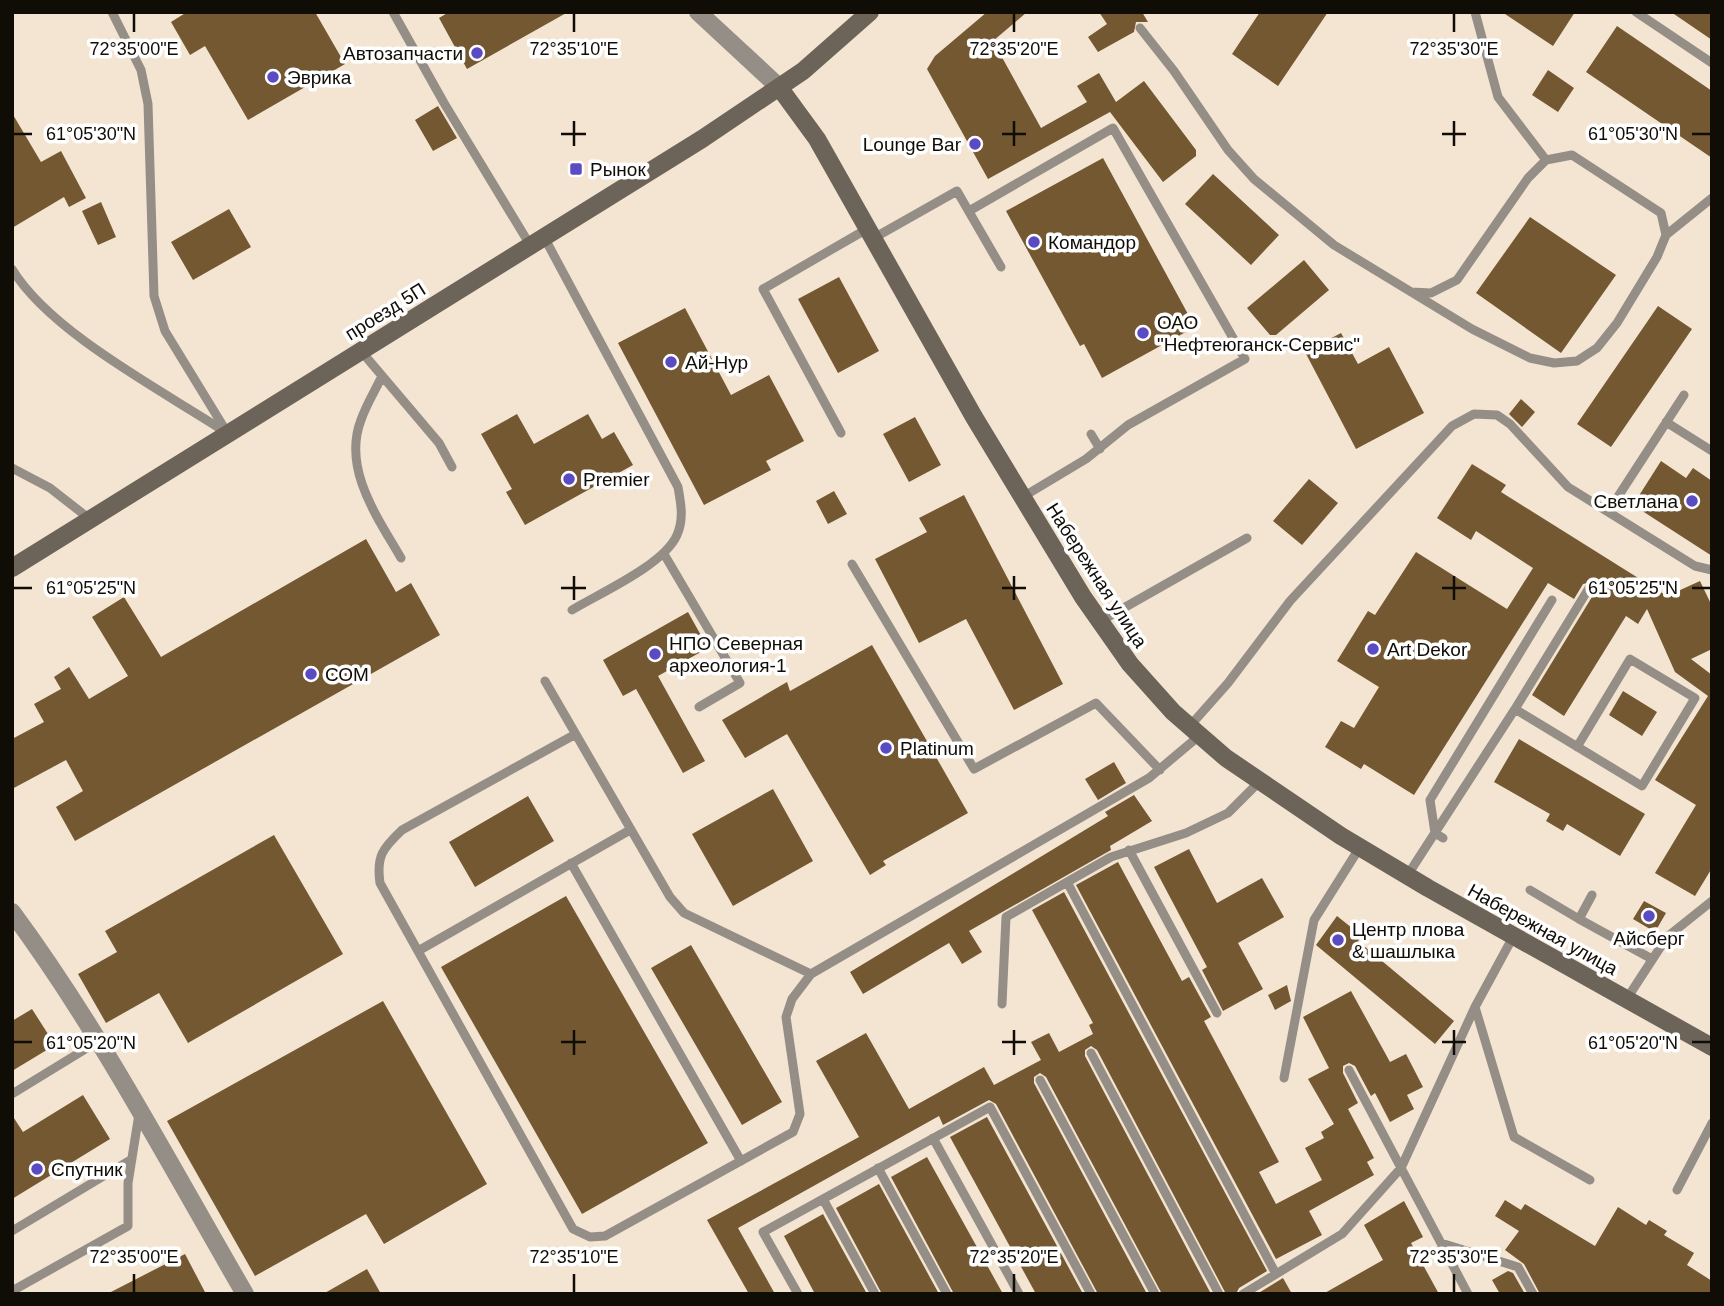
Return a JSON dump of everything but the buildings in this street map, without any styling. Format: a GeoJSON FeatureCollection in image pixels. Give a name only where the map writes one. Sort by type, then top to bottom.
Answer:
{"type":"FeatureCollection","features":[{"type":"Feature","properties":{"kind":"street"},"geometry":{"type":"LineString","coordinates":[[698,12],[779,87]]}},
{"type":"Feature","properties":{"kind":"street","name":"проезд 5П"},"geometry":{"type":"LineString","coordinates":[[12,568],[779,87],[828,51],[870,12]]}},
{"type":"Feature","properties":{"kind":"street","name":"Набережная улица"},"geometry":{"type":"LineString","coordinates":[[779,87],[817,139],[1021,498],[1098,622],[1153,691],[1194,732],[1259,782],[1360,847],[1513,937],[1712,1047]]}},
{"type":"Feature","properties":{"kind":"street"},"geometry":{"type":"LineString","coordinates":[[13,914],[40,949],[140,1112],[244,1294]]}},
{"type":"Feature","properties":{"kind":"lane"},"geometry":{"type":"LineString","coordinates":[[112,12],[141,70],[148,104],[154,296],[165,331],[228,434]]}},
{"type":"Feature","properties":{"kind":"lane"},"geometry":{"type":"LineString","coordinates":[[393,12],[444,103],[537,241],[678,487],[682,510],[677,535],[664,554],[572,610]]}},
{"type":"Feature","properties":{"kind":"lane"},"geometry":{"type":"LineString","coordinates":[[1475,12],[1498,97],[1546,160]]}},
{"type":"Feature","properties":{"kind":"lane"},"geometry":{"type":"LineString","coordinates":[[1636,12],[1712,63]]}},
{"type":"Feature","properties":{"kind":"lane"},"geometry":{"type":"LineString","coordinates":[[1140,28],[1174,71],[1228,150],[1254,179],[1334,245],[1472,329],[1530,358],[1554,363],[1577,361],[1597,348],[1617,323],[1657,257],[1666,235],[1712,198]]}},
{"type":"Feature","properties":{"kind":"lane"},"geometry":{"type":"LineString","coordinates":[[969,211],[1113,128],[1245,359],[1128,425],[1100,449],[1021,498]]}},
{"type":"Feature","properties":{"kind":"lane"},"geometry":{"type":"LineString","coordinates":[[1411,292],[1431,292],[1457,280],[1528,178],[1546,160],[1572,155],[1661,213],[1666,235]]}},
{"type":"Feature","properties":{"kind":"lane"},"geometry":{"type":"LineString","coordinates":[[841,433],[763,289],[957,191],[1001,267]]}},
{"type":"Feature","properties":{"kind":"lane"},"geometry":{"type":"LineString","coordinates":[[12,269],[21,284],[43,307],[95,347],[228,434]]}},
{"type":"Feature","properties":{"kind":"lane"},"geometry":{"type":"LineString","coordinates":[[361,351],[439,443],[452,467]]}},
{"type":"Feature","properties":{"kind":"lane"},"geometry":{"type":"LineString","coordinates":[[383,376],[359,423],[356,461],[366,495],[401,558]]}},
{"type":"Feature","properties":{"kind":"lane"},"geometry":{"type":"LineString","coordinates":[[1608,512],[1684,395]]}},
{"type":"Feature","properties":{"kind":"lane"},"geometry":{"type":"LineString","coordinates":[[574,734],[402,830],[386,845],[377,864],[380,883],[573,1229],[590,1237],[605,1236],[793,1132],[800,1114],[786,1017],[792,999],[811,974],[1160,770],[1194,732],[1228,682],[1290,601],[1461,419],[1474,414],[1497,415],[1510,424],[1568,487],[1695,566],[1712,570]]}},
{"type":"Feature","properties":{"kind":"lane"},"geometry":{"type":"LineString","coordinates":[[1666,422],[1712,452]]}},
{"type":"Feature","properties":{"kind":"lane"},"geometry":{"type":"LineString","coordinates":[[1091,433],[1100,449]]}},
{"type":"Feature","properties":{"kind":"lane"},"geometry":{"type":"LineString","coordinates":[[12,468],[50,488],[91,520]]}},
{"type":"Feature","properties":{"kind":"lane"},"geometry":{"type":"LineString","coordinates":[[1098,622],[1247,538]]}},
{"type":"Feature","properties":{"kind":"lane"},"geometry":{"type":"LineString","coordinates":[[664,554],[740,683],[699,707]]}},
{"type":"Feature","properties":{"kind":"lane"},"geometry":{"type":"LineString","coordinates":[[852,564],[974,769],[1096,703],[1160,770]]}},
{"type":"Feature","properties":{"kind":"lane"},"geometry":{"type":"LineString","coordinates":[[1407,876],[1439,835],[1468,790],[1589,588]]}},
{"type":"Feature","properties":{"kind":"lane"},"geometry":{"type":"LineString","coordinates":[[1439,835],[1430,800],[1552,600]]}},
{"type":"Feature","properties":{"kind":"lane"},"geometry":{"type":"LineString","coordinates":[[1515,709],[1577,747],[1642,786],[1695,698],[1630,659],[1577,747]]}},
{"type":"Feature","properties":{"kind":"lane"},"geometry":{"type":"LineString","coordinates":[[545,681],[670,897],[684,913],[811,974]]}},
{"type":"Feature","properties":{"kind":"lane"},"geometry":{"type":"LineString","coordinates":[[1002,1004],[1006,917],[1111,857],[1186,833],[1228,813],[1259,782]]}},
{"type":"Feature","properties":{"kind":"lane"},"geometry":{"type":"LineString","coordinates":[[418,951],[630,830]]}},
{"type":"Feature","properties":{"kind":"lane"},"geometry":{"type":"LineString","coordinates":[[1284,1078],[1314,920],[1360,847]]}},
{"type":"Feature","properties":{"kind":"lane"},"geometry":{"type":"LineString","coordinates":[[1129,850],[1217,1013]]}},
{"type":"Feature","properties":{"kind":"lane"},"geometry":{"type":"LineString","coordinates":[[571,863],[741,1161]]}},
{"type":"Feature","properties":{"kind":"lane"},"geometry":{"type":"LineString","coordinates":[[1067,882],[1276,1274]]}},
{"type":"Feature","properties":{"kind":"lane"},"geometry":{"type":"LineString","coordinates":[[1530,890],[1652,959]]}},
{"type":"Feature","properties":{"kind":"lane"},"geometry":{"type":"LineString","coordinates":[[1579,919],[1592,895]]}},
{"type":"Feature","properties":{"kind":"lane"},"geometry":{"type":"LineString","coordinates":[[1626,1000],[1667,937],[1712,901]]}},
{"type":"Feature","properties":{"kind":"lane"},"geometry":{"type":"LineString","coordinates":[[1243,1294],[1342,1234],[1401,1168],[1475,1007],[1513,937]]}},
{"type":"Feature","properties":{"kind":"lane"},"geometry":{"type":"LineString","coordinates":[[1475,1007],[1514,1137],[1590,1180]]}},
{"type":"Feature","properties":{"kind":"lane"},"geometry":{"type":"LineString","coordinates":[[12,1094],[97,1042]]}},
{"type":"Feature","properties":{"kind":"lane"},"geometry":{"type":"LineString","coordinates":[[1091,1053],[1219,1294]]}},
{"type":"Feature","properties":{"kind":"lane"},"geometry":{"type":"LineString","coordinates":[[1349,1070],[1468,1294]]}},
{"type":"Feature","properties":{"kind":"lane"},"geometry":{"type":"LineString","coordinates":[[1040,1080],[1155,1294]]}},
{"type":"Feature","properties":{"kind":"lane"},"geometry":{"type":"LineString","coordinates":[[798,1294],[763,1232],[990,1107],[1091,1294]]}},
{"type":"Feature","properties":{"kind":"lane"},"geometry":{"type":"LineString","coordinates":[[12,1292],[128,1226],[132,1158],[140,1112]]}},
{"type":"Feature","properties":{"kind":"lane"},"geometry":{"type":"LineString","coordinates":[[1677,1190],[1712,1122]]}},
{"type":"Feature","properties":{"kind":"lane"},"geometry":{"type":"LineString","coordinates":[[933,1138],[1019,1294]]}},
{"type":"Feature","properties":{"kind":"lane"},"geometry":{"type":"LineString","coordinates":[[12,1231],[132,1158]]}},
{"type":"Feature","properties":{"kind":"lane"},"geometry":{"type":"LineString","coordinates":[[878,1168],[947,1294]]}},
{"type":"Feature","properties":{"kind":"lane"},"geometry":{"type":"LineString","coordinates":[[823,1199],[875,1294]]}},
{"type":"Feature","properties":{"kind":"lane"},"geometry":{"type":"LineString","coordinates":[[1441,1243],[1518,1267],[1533,1294]]}},
{"type":"Feature","properties":{"kind":"place","name":"Автозапчасти"},"geometry":{"type":"Point","coordinates":[477,53]}},
{"type":"Feature","properties":{"kind":"place","name":"Эврика"},"geometry":{"type":"Point","coordinates":[273,77]}},
{"type":"Feature","properties":{"kind":"place","name":"Lounge Bar"},"geometry":{"type":"Point","coordinates":[975,144]}},
{"type":"Feature","properties":{"kind":"place","name":"Рынок"},"geometry":{"type":"Point","coordinates":[576,169]}},
{"type":"Feature","properties":{"kind":"place","name":"Командор"},"geometry":{"type":"Point","coordinates":[1034,242]}},
{"type":"Feature","properties":{"kind":"place","name":"ОАО \"Нефтеюганск-Сервис\""},"geometry":{"type":"Point","coordinates":[1143,333]}},
{"type":"Feature","properties":{"kind":"place","name":"Ай-Нур"},"geometry":{"type":"Point","coordinates":[671,362]}},
{"type":"Feature","properties":{"kind":"place","name":"Premier"},"geometry":{"type":"Point","coordinates":[569,479]}},
{"type":"Feature","properties":{"kind":"place","name":"Светлана"},"geometry":{"type":"Point","coordinates":[1692,501]}},
{"type":"Feature","properties":{"kind":"place","name":"Art Dekor"},"geometry":{"type":"Point","coordinates":[1373,649]}},
{"type":"Feature","properties":{"kind":"place","name":"НПО Северная археология-1"},"geometry":{"type":"Point","coordinates":[655,654]}},
{"type":"Feature","properties":{"kind":"place","name":"СОМ"},"geometry":{"type":"Point","coordinates":[311,674]}},
{"type":"Feature","properties":{"kind":"place","name":"Platinum"},"geometry":{"type":"Point","coordinates":[886,748]}},
{"type":"Feature","properties":{"kind":"place","name":"Айсберг"},"geometry":{"type":"Point","coordinates":[1649,916]}},
{"type":"Feature","properties":{"kind":"place","name":"Центр плова & шашлыка"},"geometry":{"type":"Point","coordinates":[1338,940]}},
{"type":"Feature","properties":{"kind":"place","name":"Спутник"},"geometry":{"type":"Point","coordinates":[37,1169]}}]}
